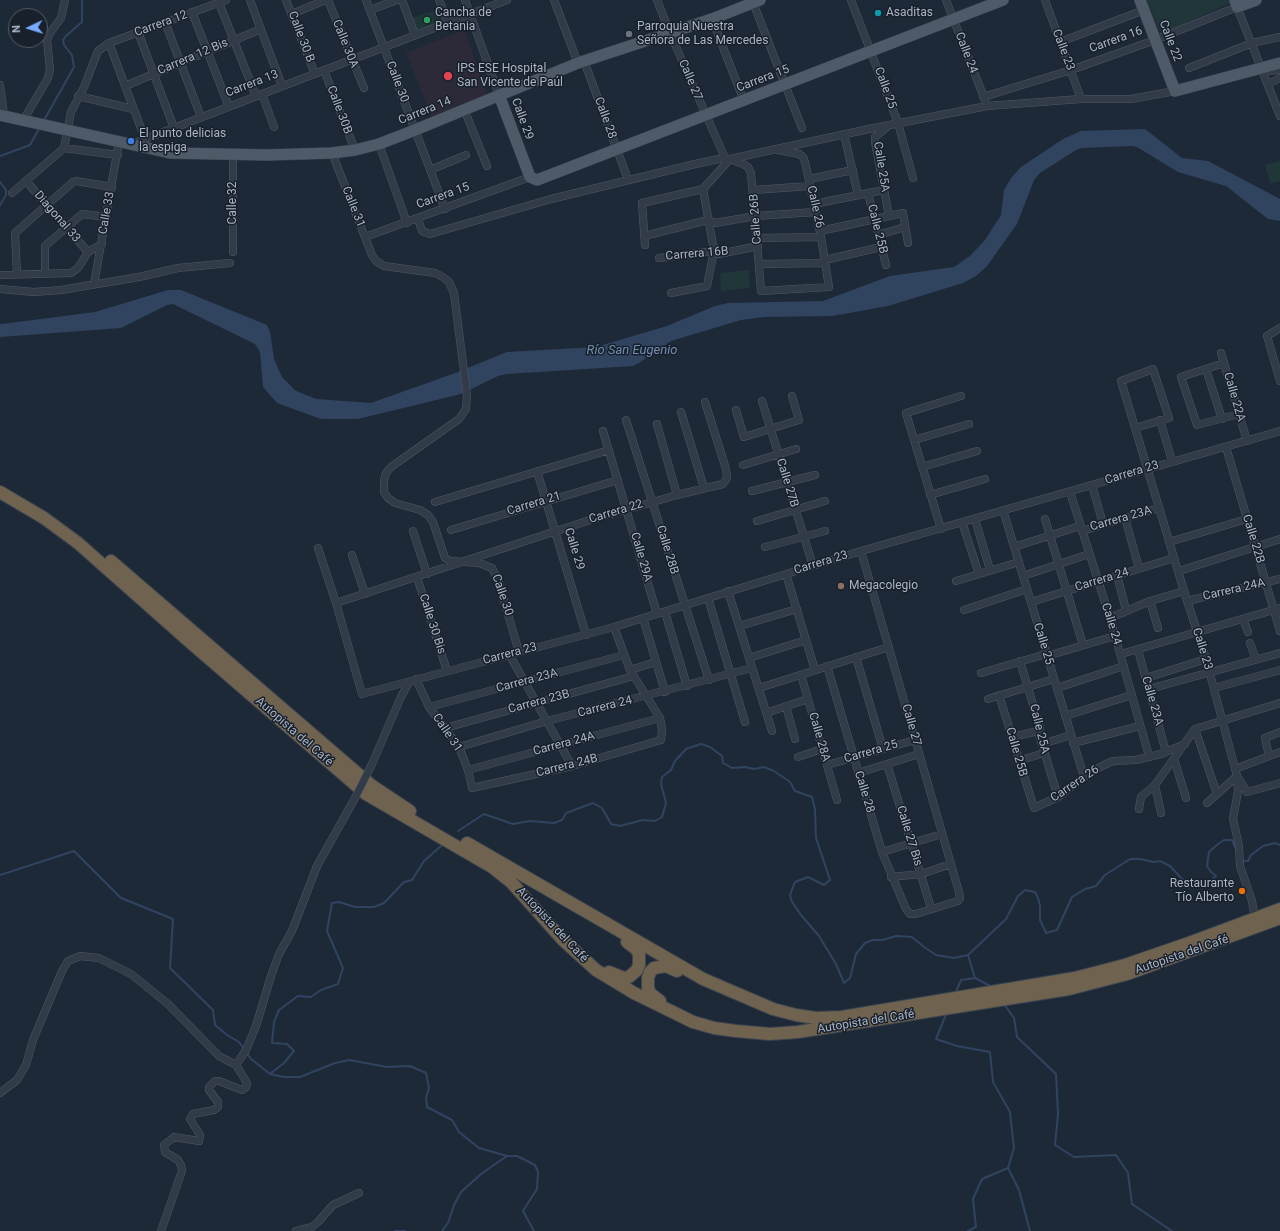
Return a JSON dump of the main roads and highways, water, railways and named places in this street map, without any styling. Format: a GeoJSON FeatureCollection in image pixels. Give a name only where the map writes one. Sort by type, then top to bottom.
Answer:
{"type":"FeatureCollection","features":[{"type":"Feature","properties":{"kind":"highway","name":"Autopista del Café"},"geometry":{"type":"LineString","coordinates":[[0,484],[29,499],[77,532],[382,794],[698,977],[773,1009],[805,1017],[842,1017],[1075,978],[1125,965],[1254,920],[1280,909]]}},
{"type":"Feature","properties":{"kind":"highway","name":"Autopista del Café"},"geometry":{"type":"LineString","coordinates":[[0,492],[44,518],[83,548],[197,649],[366,794],[492,868],[511,882],[563,940],[586,962],[606,977],[634,993],[678,1016],[704,1025],[736,1031],[770,1034],[812,1031],[1090,984],[1188,953],[1280,918]]}},
{"type":"Feature","properties":{"kind":"highway"},"geometry":{"type":"LineString","coordinates":[[533,906],[604,969],[620,977],[629,977],[633,974],[640,965],[640,959],[636,949],[578,914],[548,891]]}},
{"type":"Feature","properties":{"kind":"highway"},"geometry":{"type":"LineString","coordinates":[[770,1034],[753,1032],[713,1023],[679,1010],[650,994],[648,990],[648,978],[654,968],[666,966],[706,986],[773,1009]]}},
{"type":"Feature","properties":{"kind":"main road","name":"Carrera 15"},"geometry":{"type":"LineString","coordinates":[[531,178],[541,178],[784,86],[871,50],[1003,0]]}},
{"type":"Feature","properties":{"kind":"main road","name":"Carrera 16"},"geometry":{"type":"LineString","coordinates":[[1236,3],[1256,0]]}},
{"type":"Feature","properties":{"kind":"main road","name":"Carrera 14"},"geometry":{"type":"LineString","coordinates":[[132,144],[170,153],[233,155],[332,153],[355,150],[379,144],[415,130],[499,94],[581,62],[712,19],[755,1]]}},
{"type":"Feature","properties":{"kind":"main road","name":"Calle 22"},"geometry":{"type":"LineString","coordinates":[[1142,5],[1156,40],[1180,90],[1263,69],[1280,63]]}},
{"type":"Feature","properties":{"kind":"main road","name":"Calle 29"},"geometry":{"type":"LineString","coordinates":[[499,94],[531,178]]}},
{"type":"Feature","properties":{"kind":"main road","name":"Carrera 13"},"geometry":{"type":"LineString","coordinates":[[2,115],[132,144]]}},
{"type":"Feature","properties":{"kind":"water","name":"Río San Eugenio"},"geometry":{"type":"Polygon","coordinates":[[[1145,129],[1182,158],[1208,161],[1280,199],[1280,221],[1268,219],[1226,186],[1178,172],[1137,147],[1081,148],[1040,173],[1034,180],[1017,224],[987,266],[976,276],[963,283],[888,306],[832,316],[764,317],[741,320],[671,341],[633,366],[507,374],[498,376],[461,394],[358,419],[321,419],[277,403],[263,387],[260,352],[255,344],[173,304],[167,305],[121,328],[0,337],[0,324],[95,312],[168,290],[181,290],[267,325],[270,332],[274,359],[282,377],[296,391],[316,399],[371,403],[458,372],[507,352],[596,347],[667,326],[715,306],[728,303],[823,301],[890,276],[954,267],[970,256],[985,240],[1001,215],[1004,190],[1011,178],[1021,167],[1063,139],[1081,131],[1145,129]]]}},
{"type":"Feature","properties":{"kind":"waterway"},"geometry":{"type":"LineString","coordinates":[[43,122],[74,67],[72,55],[64,45],[63,40],[82,22],[82,0]]}},
{"type":"Feature","properties":{"kind":"waterway"},"geometry":{"type":"LineString","coordinates":[[0,156],[30,145],[40,127]]}},
{"type":"Feature","properties":{"kind":"waterway"},"geometry":{"type":"LineString","coordinates":[[0,182],[6,190],[6,195],[0,205]]}},
{"type":"Feature","properties":{"kind":"waterway"},"geometry":{"type":"LineString","coordinates":[[458,831],[484,814],[513,824],[530,821],[554,823],[562,820],[566,813],[593,803],[602,808],[611,824],[620,826],[643,820],[655,821],[662,817],[666,803],[661,784],[662,777],[671,770],[675,761],[686,749],[701,744],[710,747],[722,756],[723,763],[732,768],[745,767],[754,769],[764,767],[774,771],[790,782],[795,791],[812,797],[815,809],[816,838],[830,880],[824,885],[808,877],[795,882],[790,895],[792,902],[801,915],[819,936],[836,964],[844,983],[850,978],[856,954],[865,943],[873,940],[883,940],[896,936],[912,937],[936,955],[954,958],[968,955],[1006,919],[1018,896],[1025,890],[1035,892],[1038,898],[1040,906],[1040,920],[1046,933],[1057,930],[1072,897],[1085,889],[1096,886],[1105,875],[1130,859],[1140,859],[1154,862],[1160,861],[1170,866],[1183,880],[1194,887],[1209,882],[1216,876],[1207,866],[1209,852],[1224,840],[1232,840],[1236,849]]}},
{"type":"Feature","properties":{"kind":"waterway"},"geometry":{"type":"LineString","coordinates":[[1242,861],[1248,861],[1251,855],[1263,846],[1275,843],[1280,845]]}},
{"type":"Feature","properties":{"kind":"waterway"},"geometry":{"type":"LineString","coordinates":[[270,1074],[284,1063],[294,1051],[287,1044],[272,1043],[274,1022],[279,1010],[298,996],[311,997],[321,990],[338,984],[343,968],[327,931],[332,903],[339,902],[355,907],[374,907],[384,903],[404,882],[412,880],[424,861],[441,846]]}},
{"type":"Feature","properties":{"kind":"waterway"},"geometry":{"type":"LineString","coordinates":[[0,875],[74,851],[121,898],[173,919],[170,968],[213,1010],[215,1025],[227,1035],[239,1042],[251,1059],[270,1074],[284,1077],[300,1077],[335,1063],[349,1060],[387,1067],[410,1066],[426,1073],[429,1088],[426,1098],[427,1107],[452,1120],[459,1132],[479,1148],[507,1156],[517,1156],[535,1165],[538,1172],[537,1189],[523,1211],[534,1231]]}},
{"type":"Feature","properties":{"kind":"waterway"},"geometry":{"type":"LineString","coordinates":[[968,955],[975,978],[992,987]]}},
{"type":"Feature","properties":{"kind":"waterway"},"geometry":{"type":"LineString","coordinates":[[955,994],[961,980],[975,978]]}},
{"type":"Feature","properties":{"kind":"waterway"},"geometry":{"type":"LineString","coordinates":[[1004,1004],[1014,1018],[1017,1037],[1056,1074],[1058,1114],[1055,1145],[1074,1157],[1116,1155],[1128,1173],[1132,1204],[1172,1231]]}},
{"type":"Feature","properties":{"kind":"waterway"},"geometry":{"type":"LineString","coordinates":[[947,1012],[936,1039],[957,1046],[990,1052],[993,1082],[1010,1112],[1014,1148],[1008,1168],[982,1179],[973,1199],[976,1227],[968,1231]]}},
{"type":"Feature","properties":{"kind":"waterway"},"geometry":{"type":"LineString","coordinates":[[442,1231],[448,1223],[454,1205],[461,1192],[481,1174],[507,1156]]}},
{"type":"Feature","properties":{"kind":"waterway"},"geometry":{"type":"LineString","coordinates":[[1008,1168],[1019,1190],[1030,1231]]}},
{"type":"Feature","properties":{"kind":"waterway"},"geometry":{"type":"LineString","coordinates":[[395,1231],[405,1231]]}},
{"type":"Feature","properties":{"kind":"place","name":"Asaditas"},"geometry":{"type":"Point","coordinates":[878,13]}},
{"type":"Feature","properties":{"kind":"place","name":"Cancha de Betania"},"geometry":{"type":"Point","coordinates":[427,20]}},
{"type":"Feature","properties":{"kind":"place","name":"Parroquia Nuestra Señora de Las Mercedes"},"geometry":{"type":"Point","coordinates":[629,34]}},
{"type":"Feature","properties":{"kind":"place","name":"IPS ESE Hospital San Vicente de Paúl"},"geometry":{"type":"Point","coordinates":[448,76]}},
{"type":"Feature","properties":{"kind":"place","name":"El punto delicias la espiga"},"geometry":{"type":"Point","coordinates":[131,141]}},
{"type":"Feature","properties":{"kind":"place","name":"Megacolegio"},"geometry":{"type":"Point","coordinates":[841,586]}},
{"type":"Feature","properties":{"kind":"place","name":"Restaurante Tío Alberto"},"geometry":{"type":"Point","coordinates":[1242,891]}}]}
